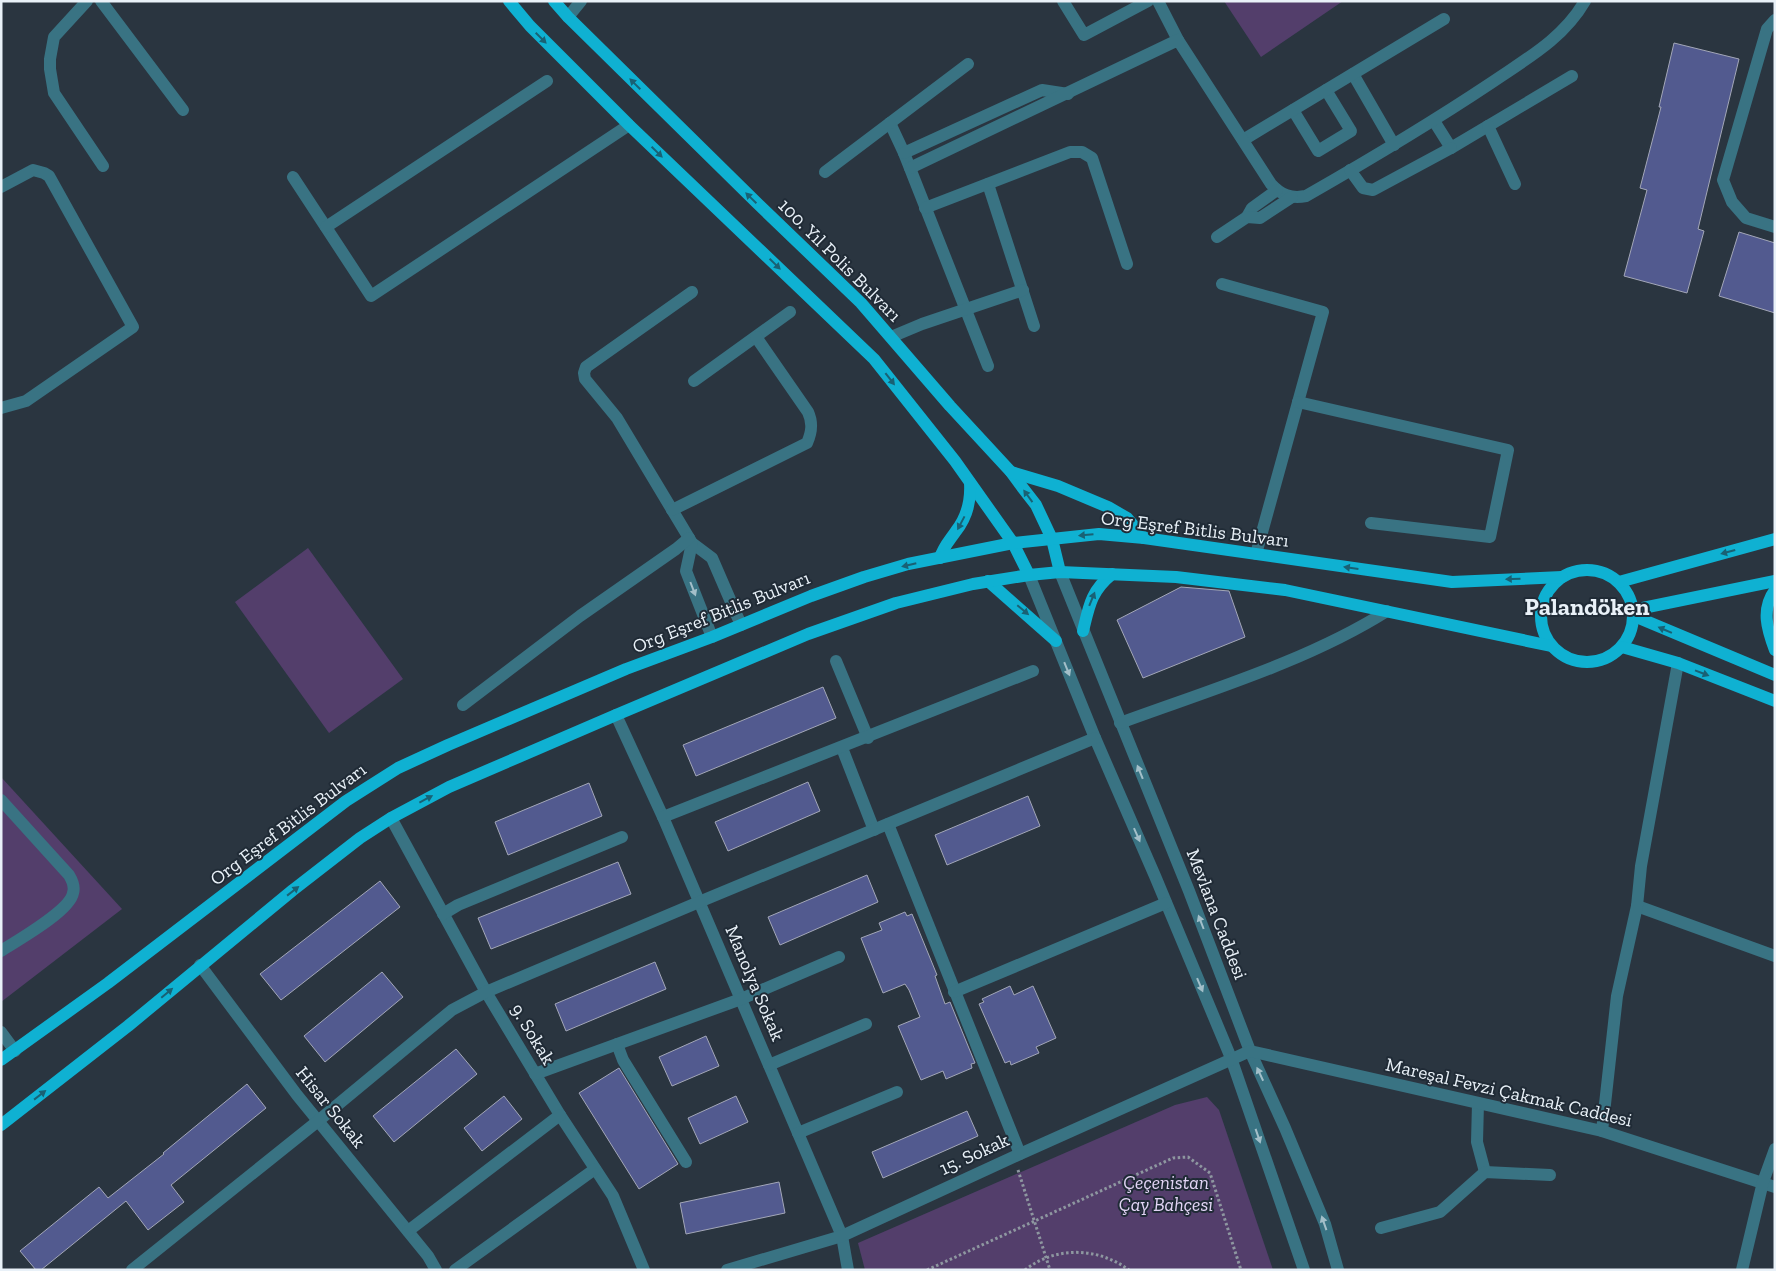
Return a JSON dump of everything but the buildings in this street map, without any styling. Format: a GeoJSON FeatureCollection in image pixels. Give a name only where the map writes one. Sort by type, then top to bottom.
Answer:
{"type":"FeatureCollection","features":[{"type":"Feature","properties":{"kind":"main road"},"geometry":{"type":"LineString","coordinates":[[509,1],[530,26],[629,125],[874,359],[955,461],[1013,543],[1029,575]]}},
{"type":"Feature","properties":{"kind":"main road","name":"100. Yıl Polis Bulvarı"},"geometry":{"type":"LineString","coordinates":[[554,1],[757,203],[861,302],[950,406],[1011,472],[1036,506],[1052,539],[1060,572]]}},
{"type":"Feature","properties":{"kind":"main road"},"geometry":{"type":"LineString","coordinates":[[1011,472],[1058,486],[1108,507],[1127,518],[1144,538]]}},
{"type":"Feature","properties":{"kind":"main road"},"geometry":{"type":"LineString","coordinates":[[940,558],[944,547],[958,529],[966,513],[970,483]]}},
{"type":"Feature","properties":{"kind":"main road","name":"Org Eşref Bitlis Bulvarı"},"geometry":{"type":"LineString","coordinates":[[1,1060],[116,977],[346,801],[398,768],[626,669],[864,577],[908,564],[1013,543],[1099,534],[1144,538],[1452,582],[1562,577]]}},
{"type":"Feature","properties":{"kind":"main road"},"geometry":{"type":"LineString","coordinates":[[1619,582],[1775,539]]}},
{"type":"Feature","properties":{"kind":"main road"},"geometry":{"type":"LineString","coordinates":[[1591,570],[1606,574],[1619,582],[1626,592],[1633,613],[1632,628],[1622,647],[1610,657],[1594,662],[1579,662],[1564,657],[1551,646],[1544,633],[1540,617],[1543,602],[1550,588],[1562,577],[1576,571],[1591,570]]}},
{"type":"Feature","properties":{"kind":"main road"},"geometry":{"type":"LineString","coordinates":[[1,1125],[128,1026],[360,838],[390,818],[449,787],[616,715],[808,634],[896,603],[988,581],[1060,572],[1176,577],[1285,590],[1551,646]]}},
{"type":"Feature","properties":{"kind":"main road"},"geometry":{"type":"LineString","coordinates":[[1083,631],[1090,600],[1099,585],[1112,574]]}},
{"type":"Feature","properties":{"kind":"main road"},"geometry":{"type":"LineString","coordinates":[[988,581],[1056,641]]}},
{"type":"Feature","properties":{"kind":"main road"},"geometry":{"type":"LineString","coordinates":[[1633,613],[1775,581]]}},
{"type":"Feature","properties":{"kind":"main road"},"geometry":{"type":"LineString","coordinates":[[1775,590],[1768,598],[1767,629],[1775,650]]}},
{"type":"Feature","properties":{"kind":"main road"},"geometry":{"type":"LineString","coordinates":[[1633,613],[1775,675]]}},
{"type":"Feature","properties":{"kind":"main road"},"geometry":{"type":"LineString","coordinates":[[1622,647],[1678,663],[1775,701]]}},
{"type":"Feature","properties":{"kind":"street"},"geometry":{"type":"LineString","coordinates":[[87,1],[54,37],[50,69],[54,93],[103,166]]}},
{"type":"Feature","properties":{"kind":"street"},"geometry":{"type":"LineString","coordinates":[[101,1],[183,110]]}},
{"type":"Feature","properties":{"kind":"street"},"geometry":{"type":"LineString","coordinates":[[568,17],[581,1]]}},
{"type":"Feature","properties":{"kind":"street"},"geometry":{"type":"LineString","coordinates":[[1065,2],[1084,35],[1148,1]]}},
{"type":"Feature","properties":{"kind":"street"},"geometry":{"type":"LineString","coordinates":[[1158,1],[1178,40],[1277,190],[1292,197],[1306,196],[1434,121],[1543,47],[1569,24],[1585,1]]}},
{"type":"Feature","properties":{"kind":"street"},"geometry":{"type":"LineString","coordinates":[[1243,140],[1444,19]]}},
{"type":"Feature","properties":{"kind":"street"},"geometry":{"type":"LineString","coordinates":[[1775,20],[1767,29],[1723,180],[1732,202],[1746,218],[1775,227]]}},
{"type":"Feature","properties":{"kind":"street"},"geometry":{"type":"LineString","coordinates":[[910,168],[1178,40]]}},
{"type":"Feature","properties":{"kind":"street"},"geometry":{"type":"LineString","coordinates":[[824,172],[968,64]]}},
{"type":"Feature","properties":{"kind":"street"},"geometry":{"type":"LineString","coordinates":[[1353,74],[1394,145]]}},
{"type":"Feature","properties":{"kind":"street"},"geometry":{"type":"LineString","coordinates":[[1350,170],[1363,188],[1373,190],[1451,148],[1572,76]]}},
{"type":"Feature","properties":{"kind":"street"},"geometry":{"type":"LineString","coordinates":[[326,227],[548,81]]}},
{"type":"Feature","properties":{"kind":"street"},"geometry":{"type":"LineString","coordinates":[[904,153],[1042,90],[1068,94]]}},
{"type":"Feature","properties":{"kind":"street"},"geometry":{"type":"LineString","coordinates":[[1293,110],[1318,151],[1351,131],[1326,90]]}},
{"type":"Feature","properties":{"kind":"street"},"geometry":{"type":"LineString","coordinates":[[1434,121],[1451,148]]}},
{"type":"Feature","properties":{"kind":"street"},"geometry":{"type":"LineString","coordinates":[[890,123],[904,153],[988,366]]}},
{"type":"Feature","properties":{"kind":"street"},"geometry":{"type":"LineString","coordinates":[[293,177],[371,296],[629,125]]}},
{"type":"Feature","properties":{"kind":"street"},"geometry":{"type":"LineString","coordinates":[[1488,126],[1516,184]]}},
{"type":"Feature","properties":{"kind":"street"},"geometry":{"type":"LineString","coordinates":[[926,208],[1070,152],[1076,151],[1087,154],[1092,158],[1128,264]]}},
{"type":"Feature","properties":{"kind":"street"},"geometry":{"type":"LineString","coordinates":[[1,187],[33,170],[44,172],[49,176],[133,327],[26,400],[1,408]]}},
{"type":"Feature","properties":{"kind":"street"},"geometry":{"type":"LineString","coordinates":[[988,184],[1034,326]]}},
{"type":"Feature","properties":{"kind":"street"},"geometry":{"type":"LineString","coordinates":[[1217,237],[1247,217],[1252,208],[1277,190]]}},
{"type":"Feature","properties":{"kind":"street"},"geometry":{"type":"LineString","coordinates":[[1247,217],[1260,218],[1292,197]]}},
{"type":"Feature","properties":{"kind":"street"},"geometry":{"type":"LineString","coordinates":[[1222,284],[1323,312],[1256,554]]}},
{"type":"Feature","properties":{"kind":"street"},"geometry":{"type":"LineString","coordinates":[[891,337],[915,326],[1023,290]]}},
{"type":"Feature","properties":{"kind":"street"},"geometry":{"type":"LineString","coordinates":[[692,292],[586,367],[584,373],[585,379],[617,418],[690,540],[712,558],[741,624]]}},
{"type":"Feature","properties":{"kind":"street"},"geometry":{"type":"LineString","coordinates":[[694,381],[790,312]]}},
{"type":"Feature","properties":{"kind":"street"},"geometry":{"type":"LineString","coordinates":[[672,510],[807,443],[812,429],[808,412],[756,336]]}},
{"type":"Feature","properties":{"kind":"street"},"geometry":{"type":"LineString","coordinates":[[1298,402],[1508,450],[1490,537],[1371,523]]}},
{"type":"Feature","properties":{"kind":"street"},"geometry":{"type":"LineString","coordinates":[[690,540],[686,571],[712,637]]}},
{"type":"Feature","properties":{"kind":"street"},"geometry":{"type":"LineString","coordinates":[[464,705],[580,616],[690,540]]}},
{"type":"Feature","properties":{"kind":"street","name":"Mevlana Caddesi"},"geometry":{"type":"LineString","coordinates":[[1060,572],[1189,891],[1250,1051],[1325,1224],[1338,1270]]}},
{"type":"Feature","properties":{"kind":"street"},"geometry":{"type":"LineString","coordinates":[[1029,575],[1095,738],[1231,1058],[1304,1270]]}},
{"type":"Feature","properties":{"kind":"street"},"geometry":{"type":"LineString","coordinates":[[1120,723],[1267,669],[1357,630],[1387,612]]}},
{"type":"Feature","properties":{"kind":"street"},"geometry":{"type":"LineString","coordinates":[[836,661],[868,738]]}},
{"type":"Feature","properties":{"kind":"street"},"geometry":{"type":"LineString","coordinates":[[1602,1131],[1617,996],[1637,906],[1641,866],[1678,663]]}},
{"type":"Feature","properties":{"kind":"street"},"geometry":{"type":"LineString","coordinates":[[663,817],[868,738],[1033,671]]}},
{"type":"Feature","properties":{"kind":"street","name":"Manolya Sokak"},"geometry":{"type":"LineString","coordinates":[[616,715],[663,817],[842,1236],[848,1270]]}},
{"type":"Feature","properties":{"kind":"street"},"geometry":{"type":"LineString","coordinates":[[132,1270],[318,1121],[452,1010],[486,992],[1095,738]]}},
{"type":"Feature","properties":{"kind":"street"},"geometry":{"type":"LineString","coordinates":[[842,748],[874,830]]}},
{"type":"Feature","properties":{"kind":"street"},"geometry":{"type":"LineString","coordinates":[[1,800],[69,875],[74,887],[67,905],[56,915],[1,951]]}},
{"type":"Feature","properties":{"kind":"street","name":"9. Sokak"},"geometry":{"type":"LineString","coordinates":[[390,818],[486,992],[560,1115],[613,1196],[644,1270]]}},
{"type":"Feature","properties":{"kind":"street"},"geometry":{"type":"LineString","coordinates":[[888,824],[1016,1155]]}},
{"type":"Feature","properties":{"kind":"street"},"geometry":{"type":"LineString","coordinates":[[443,914],[458,905],[622,837]]}},
{"type":"Feature","properties":{"kind":"street"},"geometry":{"type":"LineString","coordinates":[[954,992],[1166,903]]}},
{"type":"Feature","properties":{"kind":"street"},"geometry":{"type":"LineString","coordinates":[[1637,906],[1775,956]]}},
{"type":"Feature","properties":{"kind":"street"},"geometry":{"type":"LineString","coordinates":[[535,1074],[741,999],[839,957]]}},
{"type":"Feature","properties":{"kind":"street","name":"Hisar Sokak"},"geometry":{"type":"LineString","coordinates":[[200,966],[318,1121],[428,1256],[436,1270]]}},
{"type":"Feature","properties":{"kind":"street"},"geometry":{"type":"LineString","coordinates":[[769,1065],[866,1024]]}},
{"type":"Feature","properties":{"kind":"street"},"geometry":{"type":"LineString","coordinates":[[1,1032],[15,1051]]}},
{"type":"Feature","properties":{"kind":"street"},"geometry":{"type":"LineString","coordinates":[[617,1044],[623,1060],[686,1162]]}},
{"type":"Feature","properties":{"kind":"street"},"geometry":{"type":"LineString","coordinates":[[1231,1058],[1250,1051]]}},
{"type":"Feature","properties":{"kind":"street","name":"Mareşal Fevzi Çakmak Caddesi"},"geometry":{"type":"LineString","coordinates":[[1250,1051],[1602,1131],[1769,1184]]}},
{"type":"Feature","properties":{"kind":"street","name":"15. Sokak"},"geometry":{"type":"LineString","coordinates":[[727,1270],[842,1236],[1016,1155],[1200,1074],[1231,1058]]}},
{"type":"Feature","properties":{"kind":"street"},"geometry":{"type":"LineString","coordinates":[[798,1133],[897,1092]]}},
{"type":"Feature","properties":{"kind":"street"},"geometry":{"type":"LineString","coordinates":[[1478,1103],[1477,1142],[1485,1172]]}},
{"type":"Feature","properties":{"kind":"street"},"geometry":{"type":"LineString","coordinates":[[408,1231],[560,1115]]}},
{"type":"Feature","properties":{"kind":"street"},"geometry":{"type":"LineString","coordinates":[[1742,1270],[1769,1184],[1775,1149]]}},
{"type":"Feature","properties":{"kind":"street"},"geometry":{"type":"LineString","coordinates":[[455,1270],[595,1169]]}},
{"type":"Feature","properties":{"kind":"street"},"geometry":{"type":"LineString","coordinates":[[1381,1228],[1440,1212],[1485,1172],[1550,1175]]}},
{"type":"Feature","properties":{"kind":"path"},"geometry":{"type":"LineString","coordinates":[[1016,1155],[1050,1270]]}},
{"type":"Feature","properties":{"kind":"path"},"geometry":{"type":"LineString","coordinates":[[927,1270],[1173,1158],[1188,1156],[1210,1173],[1241,1270]]}},
{"type":"Feature","properties":{"kind":"path"},"geometry":{"type":"LineString","coordinates":[[1025,1270],[1035,1262],[1062,1252],[1090,1252],[1117,1261],[1129,1270]]}},
{"type":"Feature","properties":{"kind":"green space"},"geometry":{"type":"Polygon","coordinates":[[[1224,1],[1343,1],[1261,57],[1224,1]]]}},
{"type":"Feature","properties":{"kind":"green space"},"geometry":{"type":"Polygon","coordinates":[[[308,548],[403,679],[329,733],[235,602],[308,548]]]}},
{"type":"Feature","properties":{"kind":"green space"},"geometry":{"type":"Polygon","coordinates":[[[1,777],[122,909],[1,1002],[1,777]]]}},
{"type":"Feature","properties":{"kind":"green space","name":"Çeçenistan Çay Bahçesi"},"geometry":{"type":"Polygon","coordinates":[[[1207,1097],[1219,1110],[1273,1270],[865,1270],[858,1243],[1175,1105],[1207,1097]]]}},
{"type":"Feature","properties":{"kind":"district","name":"Palandöken"},"geometry":{"type":"Point","coordinates":[1587,606]}}]}
